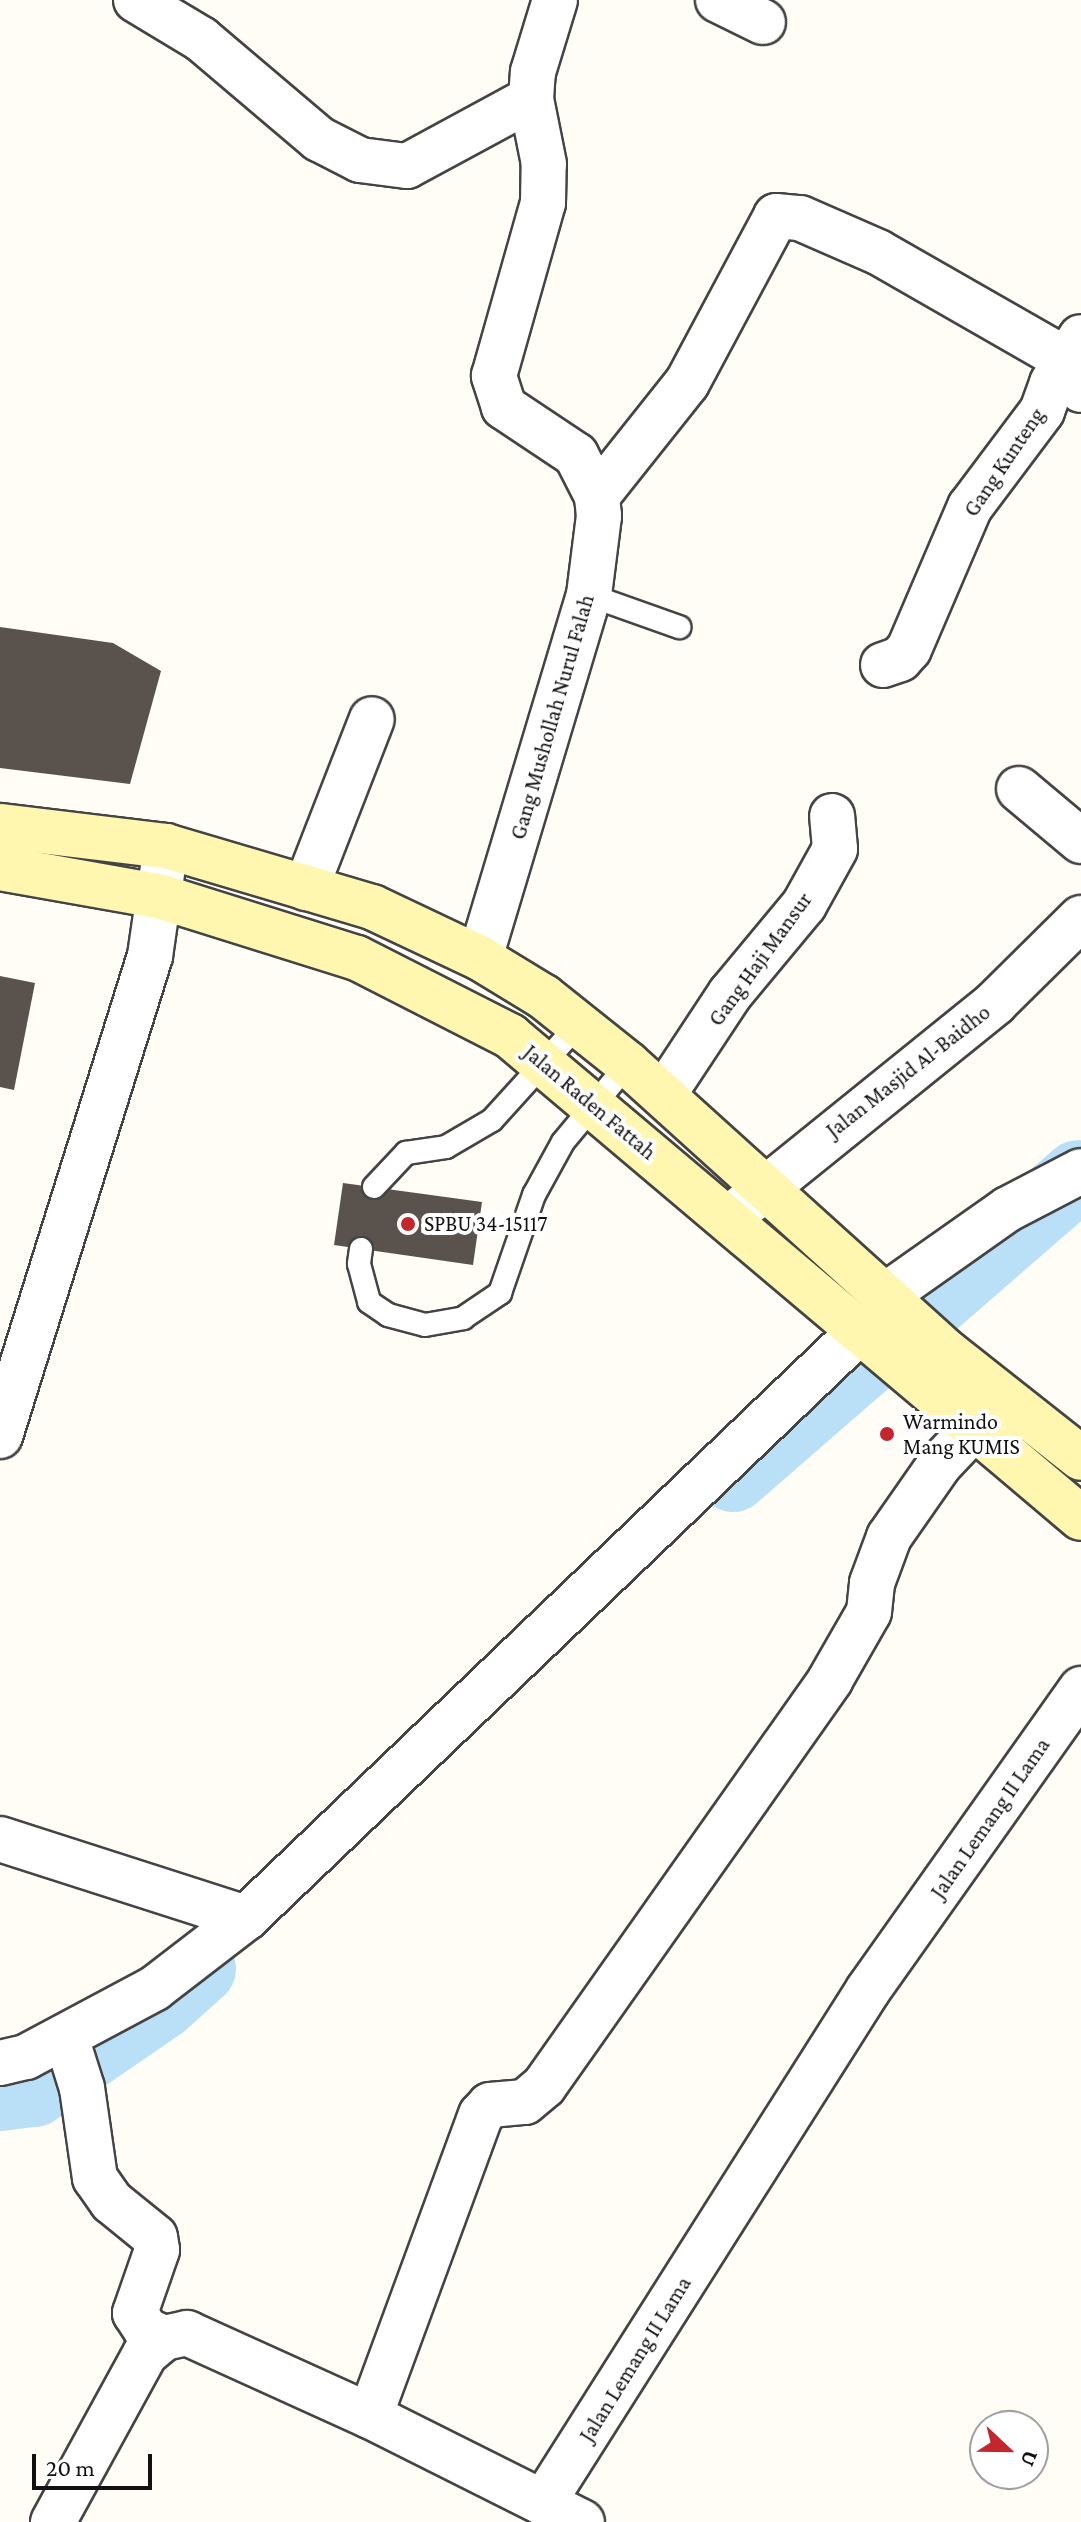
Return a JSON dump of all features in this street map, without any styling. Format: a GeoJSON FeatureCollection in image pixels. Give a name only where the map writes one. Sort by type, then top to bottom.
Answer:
{"type":"FeatureCollection","features":[{"type":"Feature","properties":{"kind":"main road","name":"Jalan Raden Fattah"},"geometry":{"type":"LineString","coordinates":[[0,826],[166,846],[372,907],[480,958],[579,1024],[628,1064],[892,1301],[974,1428],[1081,1518]]}},
{"type":"Feature","properties":{"kind":"main road","name":"Jalan Raden Fattah"},"geometry":{"type":"LineString","coordinates":[[0,868],[162,897],[357,958],[458,1005],[543,1060],[865,1338],[936,1369],[1081,1458]]}},
{"type":"Feature","properties":{"kind":"street"},"geometry":{"type":"LineString","coordinates":[[136,0],[201,39],[319,139],[360,160],[407,166],[531,99]]}},
{"type":"Feature","properties":{"kind":"street"},"geometry":{"type":"LineString","coordinates":[[555,0],[539,47],[531,99],[544,164],[543,203],[494,376],[504,407],[576,455],[597,496],[687,383],[776,216],[800,218],[878,252],[1075,364]]}},
{"type":"Feature","properties":{"kind":"street"},"geometry":{"type":"LineString","coordinates":[[718,0],[763,22]]}},
{"type":"Feature","properties":{"kind":"street","name":"Gang Kunteng"},"geometry":{"type":"LineString","coordinates":[[883,665],[900,659],[909,649],[970,507],[1075,364]]}},
{"type":"Feature","properties":{"kind":"street","name":"Gang Mushollah Nurul Falah"},"geometry":{"type":"LineString","coordinates":[[480,958],[589,595],[597,496]]}},
{"type":"Feature","properties":{"kind":"street"},"geometry":{"type":"LineString","coordinates":[[306,888],[372,719]]}},
{"type":"Feature","properties":{"kind":"street"},"geometry":{"type":"LineString","coordinates":[[1019,789],[1081,841]]}},
{"type":"Feature","properties":{"kind":"street","name":"Gang Haji Mansur"},"geometry":{"type":"LineString","coordinates":[[664,1094],[740,981],[804,905],[835,849],[832,816]]}},
{"type":"Feature","properties":{"kind":"street"},"geometry":{"type":"LineString","coordinates":[[0,1436],[145,971],[162,897],[166,846]]}},
{"type":"Feature","properties":{"kind":"street","name":"Jalan Masjid Al-Baidho"},"geometry":{"type":"LineString","coordinates":[[729,1218],[995,1003],[1081,918]]}},
{"type":"Feature","properties":{"kind":"street"},"geometry":{"type":"LineString","coordinates":[[892,1301],[1008,1209],[1081,1171]]}},
{"type":"Feature","properties":{"kind":"street"},"geometry":{"type":"LineString","coordinates":[[0,2063],[26,2057],[72,2057],[246,1918],[865,1338]]}},
{"type":"Feature","properties":{"kind":"street"},"geometry":{"type":"LineString","coordinates":[[370,2416],[481,2115],[490,2105],[525,2102],[544,2086],[830,1680],[869,1612],[872,1583],[889,1537],[940,1464],[974,1428]]}},
{"type":"Feature","properties":{"kind":"street","name":"Jalan Lemang II Lama"},"geometry":{"type":"LineString","coordinates":[[543,2503],[868,1990],[1081,1689]]}},
{"type":"Feature","properties":{"kind":"street"},"geometry":{"type":"LineString","coordinates":[[0,1839],[246,1918]]}},
{"type":"Feature","properties":{"kind":"street"},"geometry":{"type":"LineString","coordinates":[[72,2057],[95,2178],[112,2202],[155,2237],[157,2250],[135,2313],[146,2330],[164,2338]]}},
{"type":"Feature","properties":{"kind":"street"},"geometry":{"type":"LineString","coordinates":[[53,2522],[145,2354],[164,2338],[187,2333],[370,2416],[582,2522]]}},
{"type":"Feature","properties":{"kind":"lane"},"geometry":{"type":"LineString","coordinates":[[589,595],[679,627]]}},
{"type":"Feature","properties":{"kind":"lane"},"geometry":{"type":"LineString","coordinates":[[374,1187],[406,1153],[446,1147],[492,1120],[543,1060],[579,1024]]}},
{"type":"Feature","properties":{"kind":"lane"},"geometry":{"type":"LineString","coordinates":[[361,1249],[359,1264],[369,1302],[388,1315],[425,1325],[463,1318],[500,1293],[534,1195],[563,1142],[628,1064]]}},
{"type":"Feature","properties":{"kind":"building"},"geometry":{"type":"Polygon","coordinates":[[[0,627],[113,643],[161,671],[130,784],[0,768],[0,627]]]}},
{"type":"Feature","properties":{"kind":"building"},"geometry":{"type":"Polygon","coordinates":[[[0,976],[35,983],[14,1090],[0,1087],[0,976]]]}},
{"type":"Feature","properties":{"kind":"building","name":"SPBU 34-15117"},"geometry":{"type":"Polygon","coordinates":[[[343,1183],[482,1202],[473,1265],[334,1245],[343,1183]]]}},
{"type":"Feature","properties":{"kind":"waterway"},"geometry":{"type":"LineString","coordinates":[[733,1476],[1078,1176]]}},
{"type":"Feature","properties":{"kind":"waterway"},"geometry":{"type":"LineString","coordinates":[[0,2095],[34,2091],[162,2003],[200,1969]]}},
{"type":"Feature","properties":{"kind":"place","name":"SPBU 34-15117"},"geometry":{"type":"Point","coordinates":[408,1224]}},
{"type":"Feature","properties":{"kind":"place","name":"Warmindo Mang KUMIS"},"geometry":{"type":"Point","coordinates":[887,1434]}}]}
